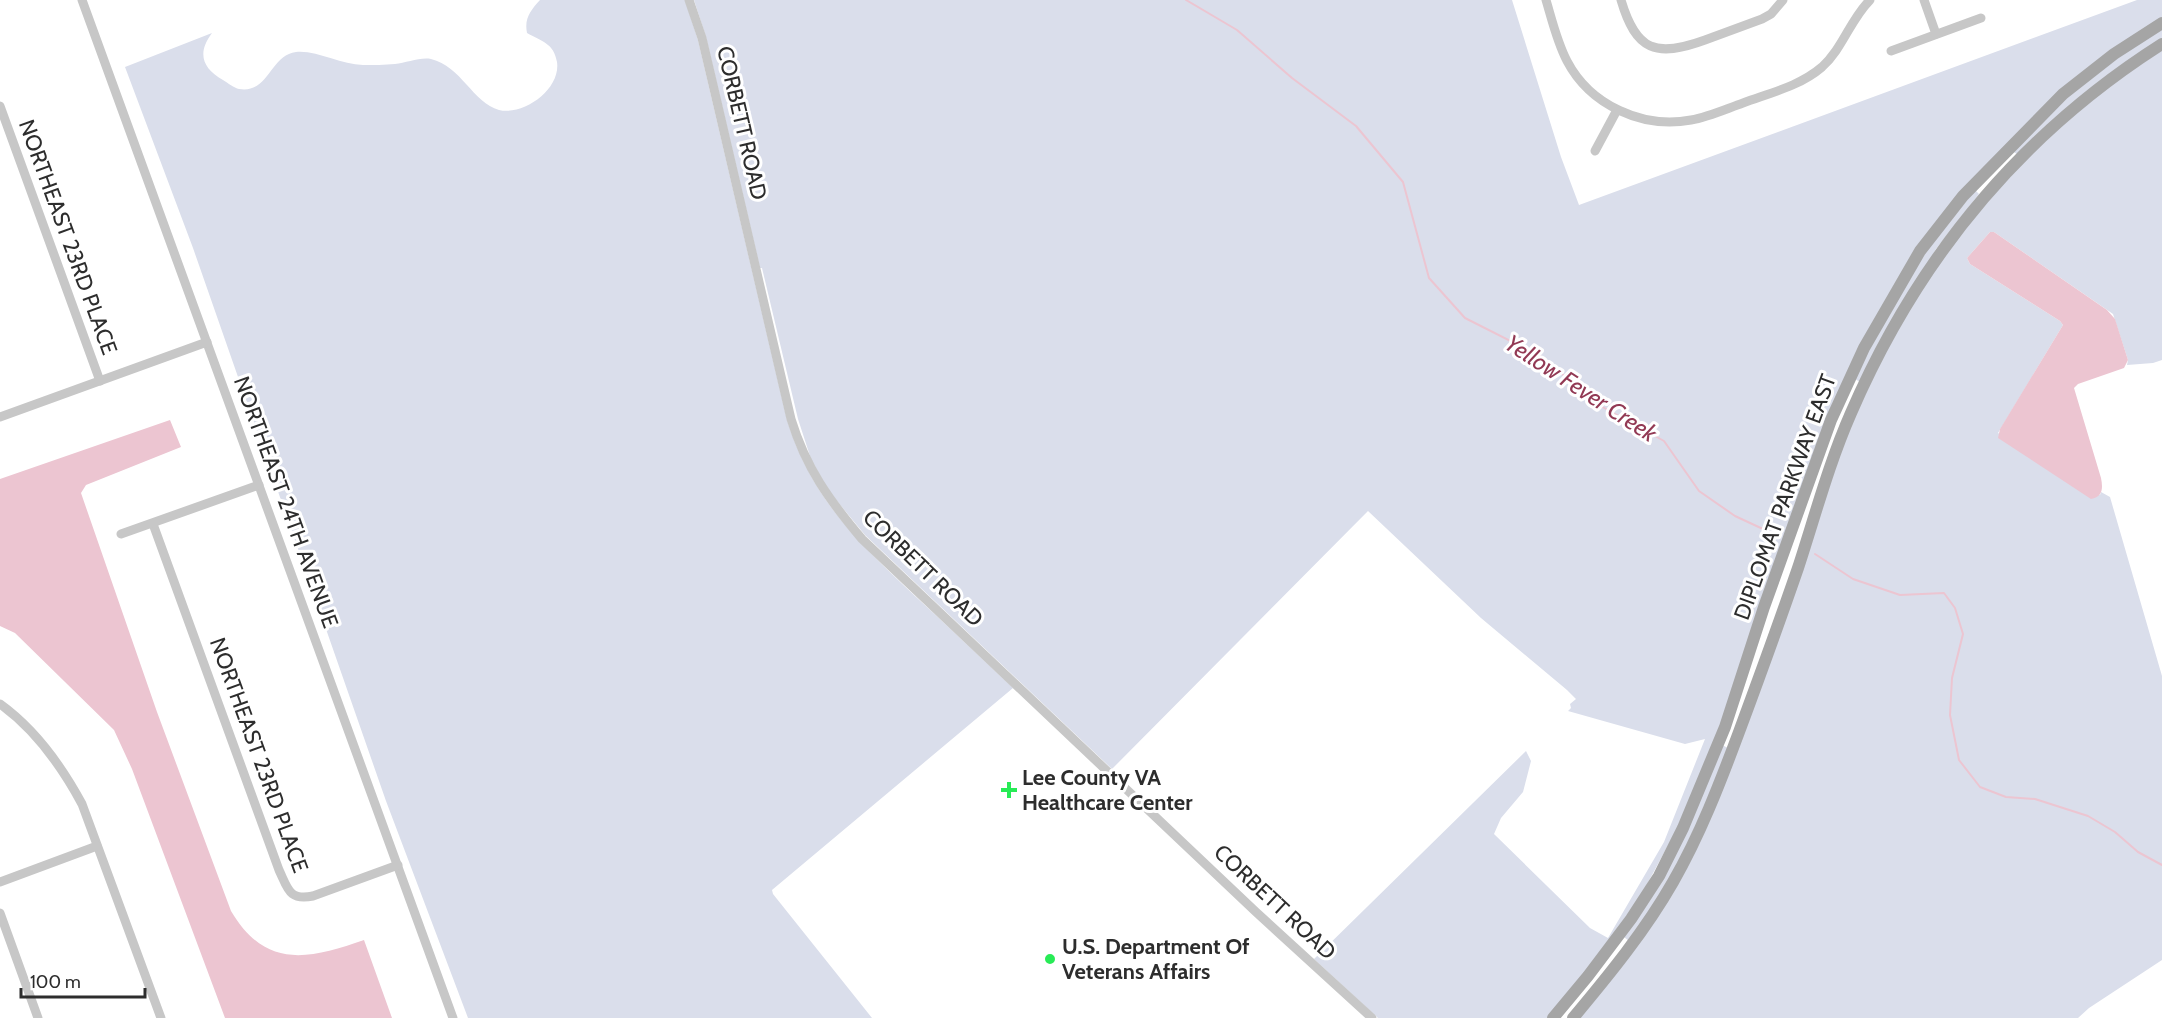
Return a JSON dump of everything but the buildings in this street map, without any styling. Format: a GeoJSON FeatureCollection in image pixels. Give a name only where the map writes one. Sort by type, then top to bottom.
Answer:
{"type":"FeatureCollection","features":[{"type":"Feature","properties":{"kind":"main road","name":"DIPLOMAT PARKWAY EAST"},"geometry":{"type":"LineString","coordinates":[[1553,1018],[1618,938],[1643,902],[1683,828],[1722,734],[1831,420],[1893,296],[1920,251],[1940,223],[1974,184],[2063,94],[2114,54],[2162,23]]}},
{"type":"Feature","properties":{"kind":"main road","name":"DIPLOMAT PARKWAY EAST"},"geometry":{"type":"LineString","coordinates":[[1573,1018],[1630,947],[1674,879],[1705,816],[1736,740],[1797,569],[1840,439],[1862,388],[1917,287],[1957,229],[1986,194],[2040,139],[2074,108],[2134,62],[2162,44]]}},
{"type":"Feature","properties":{"kind":"main road"},"geometry":{"type":"LineString","coordinates":[[1974,184],[1986,194]]}},
{"type":"Feature","properties":{"kind":"main road"},"geometry":{"type":"LineString","coordinates":[[1848,382],[1862,388]]}},
{"type":"Feature","properties":{"kind":"main road"},"geometry":{"type":"LineString","coordinates":[[1722,734],[1736,740]]}},
{"type":"Feature","properties":{"kind":"main road"},"geometry":{"type":"LineString","coordinates":[[1618,938],[1630,947]]}},
{"type":"Feature","properties":{"kind":"street","name":"NORTHEAST 24TH AVENUE"},"geometry":{"type":"LineString","coordinates":[[82,0],[453,1018]]}},
{"type":"Feature","properties":{"kind":"street","name":"CORBETT ROAD"},"geometry":{"type":"LineString","coordinates":[[689,0],[704,49],[791,419],[806,459],[824,492],[869,546],[1247,904],[1371,1018]]}},
{"type":"Feature","properties":{"kind":"street"},"geometry":{"type":"LineString","coordinates":[[1546,0],[1563,53],[1572,70],[1592,93],[1617,110],[1662,122],[1703,117],[1794,84],[1812,74],[1829,60],[1859,12],[1870,0]]}},
{"type":"Feature","properties":{"kind":"street"},"geometry":{"type":"LineString","coordinates":[[1621,0],[1627,20],[1639,38],[1647,45],[1666,50],[1685,48],[1762,19],[1771,14],[1783,0]]}},
{"type":"Feature","properties":{"kind":"street"},"geometry":{"type":"LineString","coordinates":[[1924,0],[1936,34]]}},
{"type":"Feature","properties":{"kind":"street"},"geometry":{"type":"LineString","coordinates":[[1891,51],[1981,18]]}},
{"type":"Feature","properties":{"kind":"street","name":"NORTHEAST 23RD PLACE"},"geometry":{"type":"LineString","coordinates":[[0,106],[100,381]]}},
{"type":"Feature","properties":{"kind":"street"},"geometry":{"type":"LineString","coordinates":[[1595,151],[1617,110]]}},
{"type":"Feature","properties":{"kind":"street"},"geometry":{"type":"LineString","coordinates":[[0,417],[207,342]]}},
{"type":"Feature","properties":{"kind":"street"},"geometry":{"type":"LineString","coordinates":[[121,534],[259,485]]}},
{"type":"Feature","properties":{"kind":"street","name":"NORTHEAST 23RD PLACE"},"geometry":{"type":"LineString","coordinates":[[153,524],[279,870],[291,894],[301,899],[313,896],[398,865]]}},
{"type":"Feature","properties":{"kind":"street"},"geometry":{"type":"LineString","coordinates":[[0,704],[31,731],[59,765],[82,804],[161,1018]]}},
{"type":"Feature","properties":{"kind":"street"},"geometry":{"type":"LineString","coordinates":[[0,882],[97,846]]}},
{"type":"Feature","properties":{"kind":"street"},"geometry":{"type":"LineString","coordinates":[[0,913],[38,1018]]}},
{"type":"Feature","properties":{"kind":"shaded area"},"geometry":{"type":"Polygon","coordinates":[[[540,0],[685,0],[698,40],[787,420],[797,448],[823,496],[856,537],[1013,688],[772,890],[872,1018],[468,1018],[386,801],[193,248],[125,67],[212,33],[204,47],[206,65],[216,75],[239,89],[257,86],[280,60],[296,52],[312,53],[346,63],[363,65],[395,64],[431,59],[451,69],[490,106],[509,111],[529,105],[539,98],[547,91],[557,72],[557,62],[550,47],[527,33],[527,19],[540,0]]]}},
{"type":"Feature","properties":{"kind":"shaded area"},"geometry":{"type":"Polygon","coordinates":[[[694,0],[1512,0],[1561,157],[1579,205],[2137,0],[2162,0],[2162,17],[1974,178],[1861,346],[1721,725],[1679,825],[1639,899],[1585,973],[1547,1018],[1378,1018],[1314,959],[1526,751],[1531,761],[1523,792],[1501,818],[1494,834],[1590,928],[1608,938],[1664,842],[1705,739],[1685,744],[1568,711],[1571,708],[1570,704],[1576,699],[1567,690],[1481,618],[1368,511],[1112,769],[865,535],[828,490],[811,459],[798,419],[706,37],[694,0]]]}},
{"type":"Feature","properties":{"kind":"shaded area"},"geometry":{"type":"Polygon","coordinates":[[[2162,28],[2162,39],[2017,154],[2012,151],[2066,98],[2117,58],[2162,28]]]}},
{"type":"Feature","properties":{"kind":"shaded area"},"geometry":{"type":"Polygon","coordinates":[[[2162,50],[2162,360],[2127,365],[2128,360],[2113,314],[1994,232],[1990,232],[1967,258],[1970,264],[2063,325],[1998,433],[2100,495],[2101,492],[2110,497],[2162,676],[2162,960],[2089,1008],[2078,1018],[1579,1018],[1678,882],[1854,418],[1886,352],[1921,289],[1961,233],[1983,207],[2053,133],[2106,89],[2162,50]]]}},
{"type":"Feature","properties":{"kind":"shaded area"},"geometry":{"type":"Polygon","coordinates":[[[1975,190],[1979,194],[1936,249],[1860,382],[1855,379],[1868,351],[1924,254],[1975,190]]]}},
{"type":"Feature","properties":{"kind":"shaded area"},"geometry":{"type":"Polygon","coordinates":[[[1990,232],[1994,232],[2107,310],[2115,319],[2128,360],[2124,368],[2078,384],[2074,388],[2101,478],[2101,492],[2095,498],[2091,499],[1998,438],[2000,429],[2063,325],[1970,264],[1967,258],[1990,232]]]}},
{"type":"Feature","properties":{"kind":"shaded area"},"geometry":{"type":"Polygon","coordinates":[[[170,420],[181,447],[86,485],[81,493],[157,712],[231,911],[245,930],[259,943],[274,951],[290,955],[325,952],[364,940],[392,1018],[225,1018],[132,769],[114,730],[15,633],[0,626],[0,479],[170,420]]]}},
{"type":"Feature","properties":{"kind":"shaded area"},"geometry":{"type":"Polygon","coordinates":[[[1722,745],[1728,748],[1701,814],[1671,877],[1629,941],[1624,937],[1722,745]]]}},
{"type":"Feature","properties":{"kind":"waterway","name":"Yellow Fever Creek"},"geometry":{"type":"LineString","coordinates":[[1186,0],[1237,30],[1292,78],[1356,126],[1403,182],[1429,278],[1465,318],[1542,357],[1599,405],[1664,441],[1699,491],[1735,516],[1778,536]]}},
{"type":"Feature","properties":{"kind":"waterway","name":"Yellow Fever Creek"},"geometry":{"type":"LineString","coordinates":[[1815,554],[1853,579],[1900,595],[1944,593],[1955,608],[1963,634],[1952,678],[1950,715],[1959,760],[1980,787],[2006,797],[2035,799],[2088,816],[2115,832],[2138,852],[2162,865]]}},
{"type":"Feature","properties":{"kind":"place","name":"Lee County VA Healthcare Center"},"geometry":{"type":"Point","coordinates":[1009,790]}},
{"type":"Feature","properties":{"kind":"place","name":"U.S. Department Of Veterans Affairs"},"geometry":{"type":"Point","coordinates":[1050,959]}}]}
